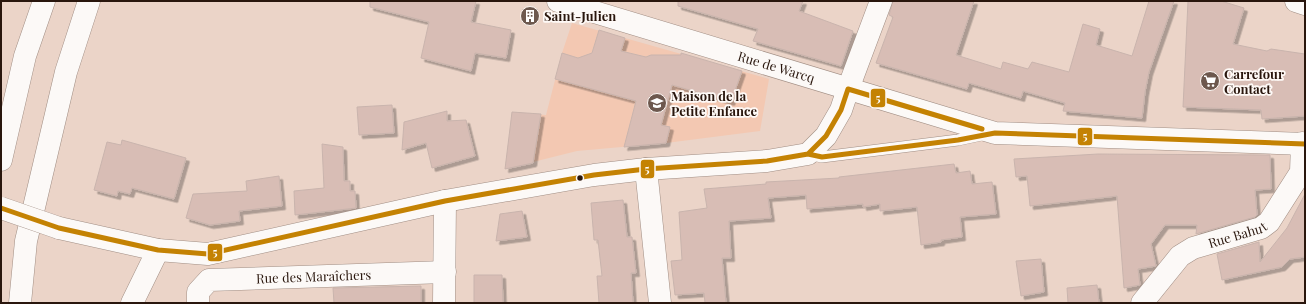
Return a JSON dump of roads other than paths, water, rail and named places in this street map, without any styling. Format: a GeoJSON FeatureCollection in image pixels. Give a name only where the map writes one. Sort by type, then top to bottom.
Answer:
{"type":"FeatureCollection","features":[{"type":"Feature","properties":{"kind":"main road"},"geometry":{"type":"LineString","coordinates":[[1,160],[25,56],[44,1]]}},
{"type":"Feature","properties":{"kind":"main road"},"geometry":{"type":"LineString","coordinates":[[20,303],[26,241],[66,72],[89,1]]}},
{"type":"Feature","properties":{"kind":"main road","name":"Rue de Warcq"},"geometry":{"type":"LineString","coordinates":[[558,1],[995,133],[1304,143]]}},
{"type":"Feature","properties":{"kind":"main road"},"geometry":{"type":"LineString","coordinates":[[1,208],[60,228],[158,250],[208,254],[445,201],[594,175],[646,169],[767,161],[808,154],[826,136],[841,110],[881,1]]}},
{"type":"Feature","properties":{"kind":"main road","name":"Rue Bahut"},"geometry":{"type":"LineString","coordinates":[[1142,303],[1180,256],[1193,248],[1261,228],[1269,222],[1301,172],[1304,143]]}},
{"type":"Feature","properties":{"kind":"main road"},"geometry":{"type":"LineString","coordinates":[[646,169],[660,303]]}},
{"type":"Feature","properties":{"kind":"main road"},"geometry":{"type":"LineString","coordinates":[[444,303],[445,201]]}},
{"type":"Feature","properties":{"kind":"main road"},"geometry":{"type":"LineString","coordinates":[[132,303],[158,250]]}},
{"type":"Feature","properties":{"kind":"main road","name":"Rue des Maraîchers"},"geometry":{"type":"LineString","coordinates":[[198,303],[198,292],[209,280],[445,272]]}},
{"type":"Feature","properties":{"kind":"lane"},"geometry":{"type":"LineString","coordinates":[[808,154],[822,157],[958,140],[995,133]]}},
{"type":"Feature","properties":{"kind":"place","name":"Saint-Julien"},"geometry":{"type":"Point","coordinates":[530,16]}},
{"type":"Feature","properties":{"kind":"place","name":"Carrefour Contact"},"geometry":{"type":"Point","coordinates":[1210,81]}},
{"type":"Feature","properties":{"kind":"place","name":"Maison de la Petite Enfance"},"geometry":{"type":"Point","coordinates":[657,103]}}]}
